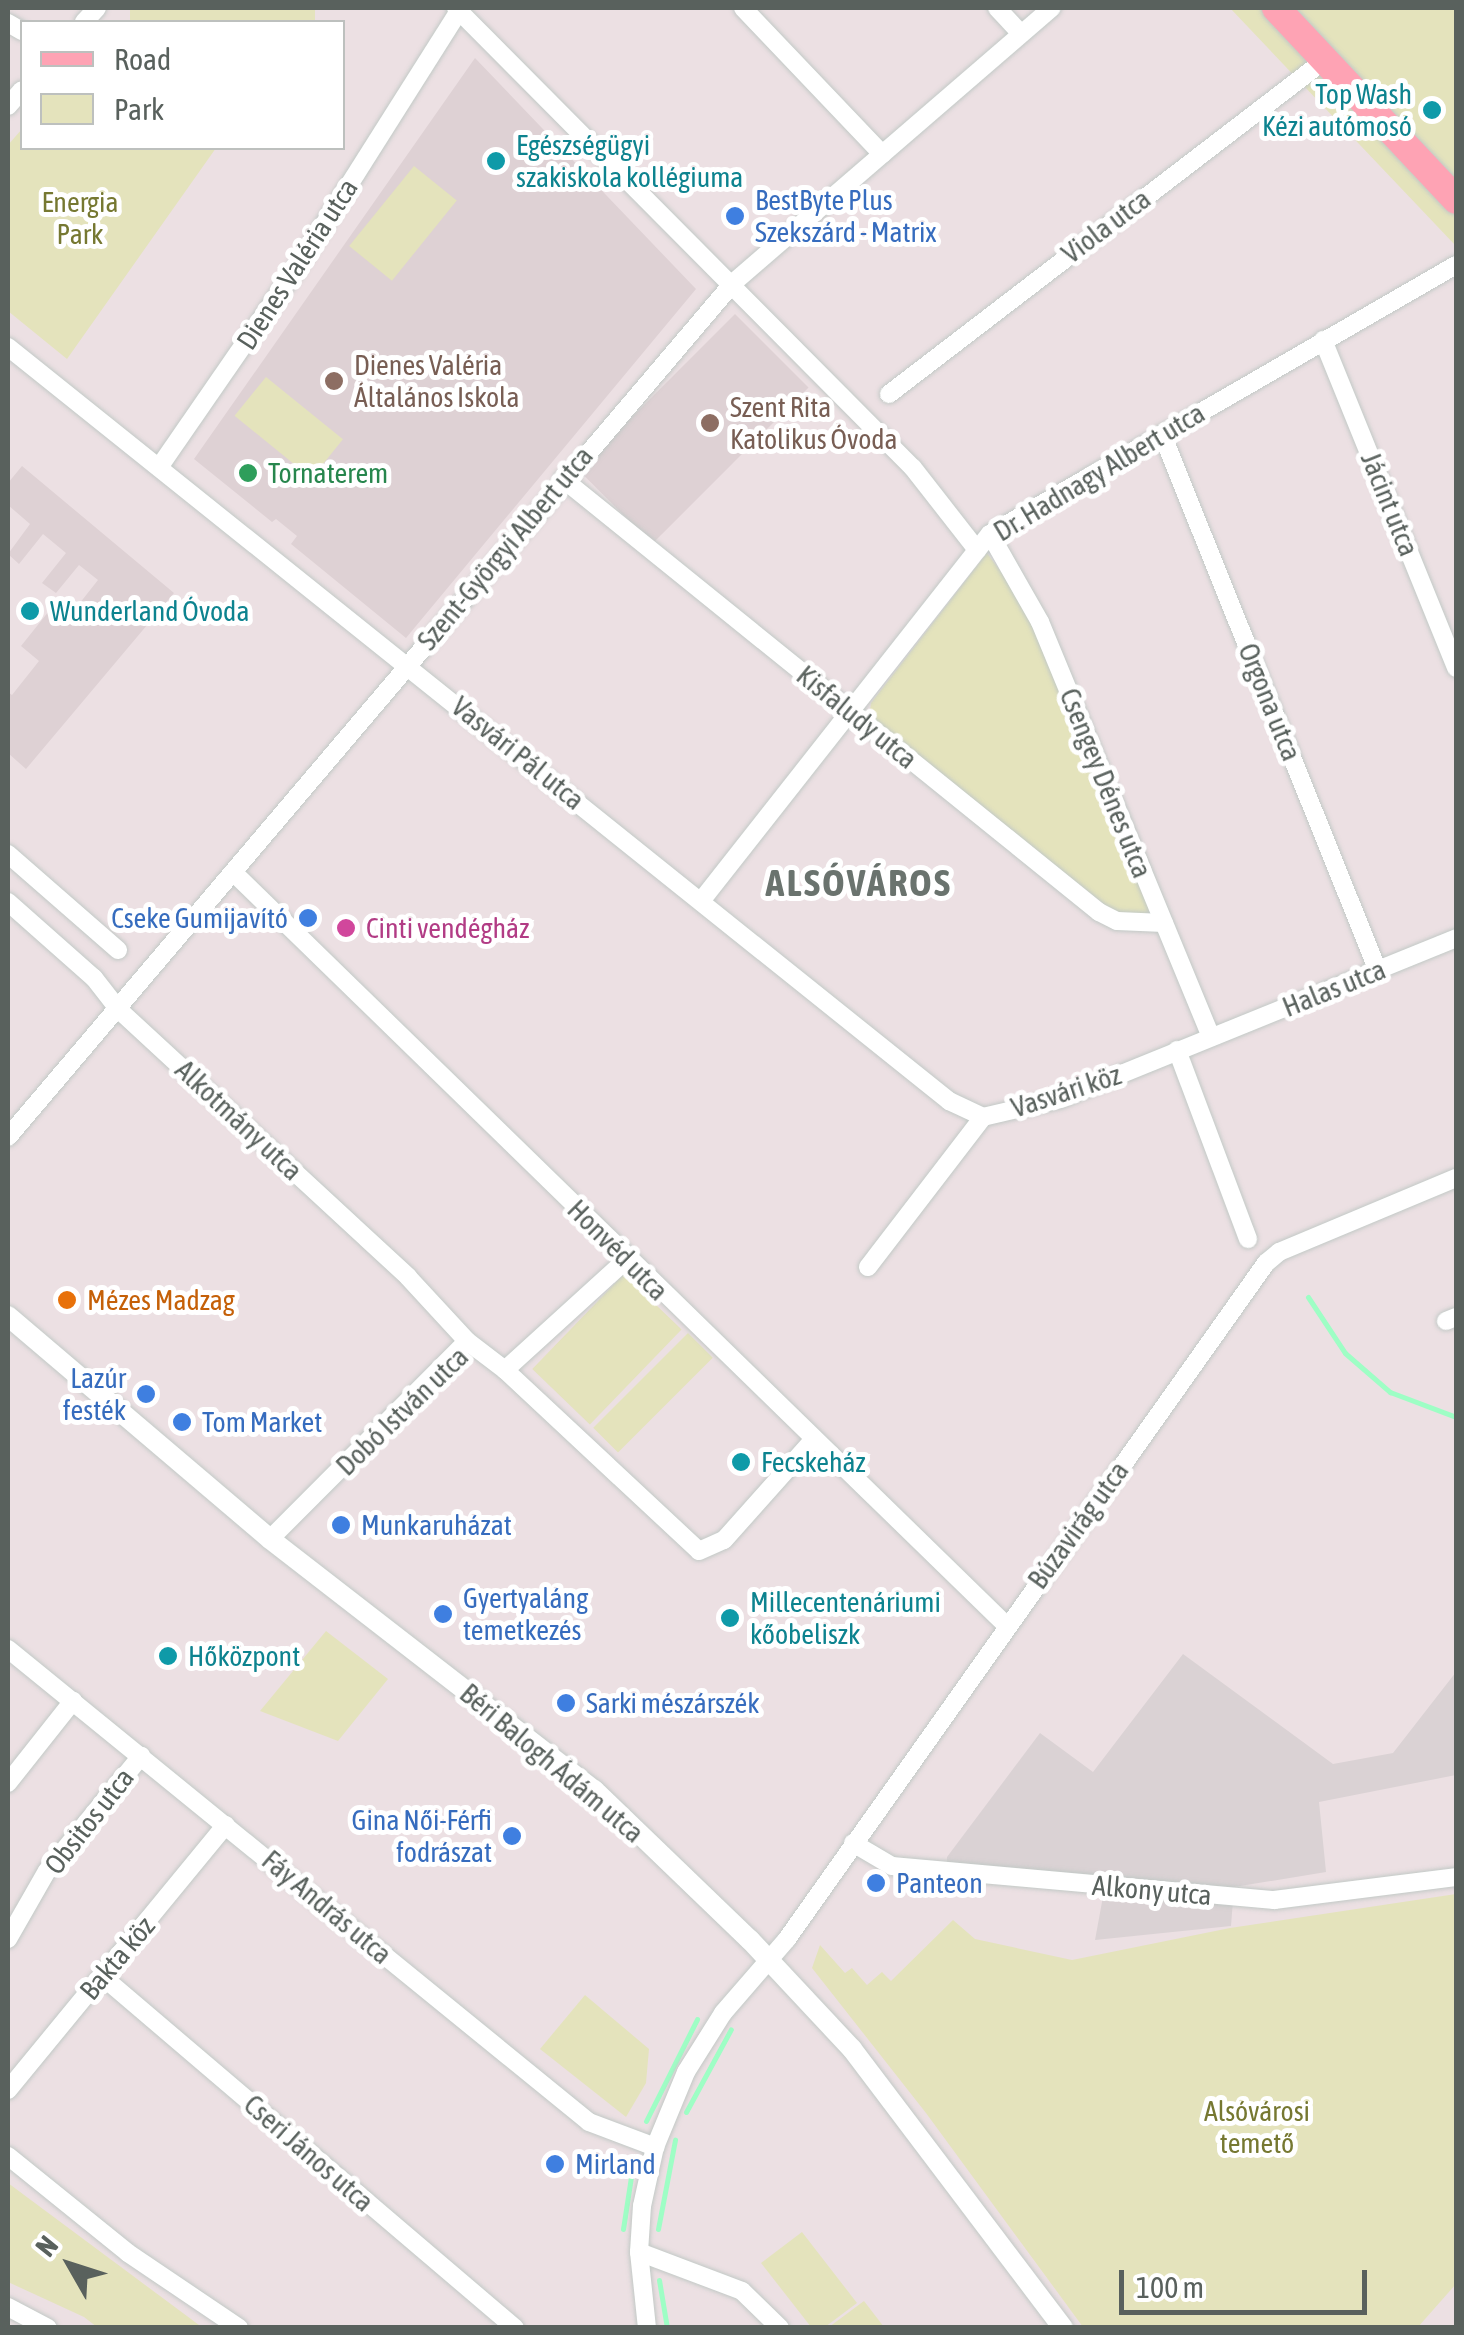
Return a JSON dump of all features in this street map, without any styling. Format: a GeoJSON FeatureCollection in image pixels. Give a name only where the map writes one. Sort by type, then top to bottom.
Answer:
{"type":"FeatureCollection","features":[{"type":"Feature","properties":{"kind":"main road"},"geometry":{"type":"LineString","coordinates":[[1276,8],[1456,200]]}},
{"type":"Feature","properties":{"kind":"street"},"geometry":{"type":"LineString","coordinates":[[458,8],[913,468],[977,550]]}},
{"type":"Feature","properties":{"kind":"street","name":"Dienes Valéria utca"},"geometry":{"type":"LineString","coordinates":[[160,466],[294,272],[458,8]]}},
{"type":"Feature","properties":{"kind":"street"},"geometry":{"type":"LineString","coordinates":[[743,8],[882,154]]}},
{"type":"Feature","properties":{"kind":"street"},"geometry":{"type":"LineString","coordinates":[[996,8],[1022,34]]}},
{"type":"Feature","properties":{"kind":"street","name":"Szent-Györgyi Albert utca"},"geometry":{"type":"LineString","coordinates":[[8,1137],[732,282],[1052,8]]}},
{"type":"Feature","properties":{"kind":"street","name":"Viola utca"},"geometry":{"type":"LineString","coordinates":[[888,394],[1326,59]]}},
{"type":"Feature","properties":{"kind":"street","name":"Dr. Hadnagy Albert utca"},"geometry":{"type":"LineString","coordinates":[[700,901],[852,714],[990,534],[1456,266]]}},
{"type":"Feature","properties":{"kind":"street","name":"Jácint utca"},"geometry":{"type":"LineString","coordinates":[[1323,340],[1456,668]]}},
{"type":"Feature","properties":{"kind":"street","name":"Vasvári Pál utca"},"geometry":{"type":"LineString","coordinates":[[8,347],[949,1101],[983,1117]]}},
{"type":"Feature","properties":{"kind":"street","name":"Orgona utca"},"geometry":{"type":"LineString","coordinates":[[1162,434],[1378,971]]}},
{"type":"Feature","properties":{"kind":"street","name":"Kisfaludy utca"},"geometry":{"type":"LineString","coordinates":[[563,479],[1099,912],[1116,921],[1164,923]]}},
{"type":"Feature","properties":{"kind":"street","name":"Csengey Dénes utca"},"geometry":{"type":"LineString","coordinates":[[990,534],[1040,622],[1212,1036]]}},
{"type":"Feature","properties":{"kind":"street"},"geometry":{"type":"LineString","coordinates":[[8,854],[118,950]]}},
{"type":"Feature","properties":{"kind":"street","name":"Honvéd utca"},"geometry":{"type":"LineString","coordinates":[[233,872],[1006,1625]]}},
{"type":"Feature","properties":{"kind":"street","name":"Alkotmány utca"},"geometry":{"type":"LineString","coordinates":[[8,902],[94,978],[118,1009],[395,1266],[467,1341]]}},
{"type":"Feature","properties":{"kind":"street","name":"Halas utca"},"geometry":{"type":"LineString","coordinates":[[1212,1036],[1456,938]]}},
{"type":"Feature","properties":{"kind":"street","name":"Vasvári köz"},"geometry":{"type":"LineString","coordinates":[[868,1268],[983,1117],[1060,1100],[1212,1036]]}},
{"type":"Feature","properties":{"kind":"street"},"geometry":{"type":"LineString","coordinates":[[1177,1050],[1248,1239]]}},
{"type":"Feature","properties":{"kind":"street","name":"Búzavirág utca"},"geometry":{"type":"LineString","coordinates":[[648,2328],[639,2252],[642,2206],[664,2119],[703,2043],[787,1939],[1266,1263],[1278,1252],[1456,1178]]}},
{"type":"Feature","properties":{"kind":"street","name":"Dobó István utca"},"geometry":{"type":"LineString","coordinates":[[270,1539],[467,1341],[505,1370],[627,1259]]}},
{"type":"Feature","properties":{"kind":"street","name":"Béri Balogh Ádám utca"},"geometry":{"type":"LineString","coordinates":[[8,1316],[270,1539],[594,1790],[768,1958],[852,2049],[1062,2328]]}},
{"type":"Feature","properties":{"kind":"street"},"geometry":{"type":"LineString","coordinates":[[505,1370],[698,1551],[724,1540],[813,1440]]}},
{"type":"Feature","properties":{"kind":"street","name":"Fáy András utca"},"geometry":{"type":"LineString","coordinates":[[8,1649],[589,2122],[655,2147]]}},
{"type":"Feature","properties":{"kind":"street"},"geometry":{"type":"LineString","coordinates":[[8,1783],[73,1701]]}},
{"type":"Feature","properties":{"kind":"street","name":"Obsitos utca"},"geometry":{"type":"LineString","coordinates":[[8,1940],[48,1871],[141,1756]]}},
{"type":"Feature","properties":{"kind":"street","name":"Bakta köz"},"geometry":{"type":"LineString","coordinates":[[8,2090],[226,1825]]}},
{"type":"Feature","properties":{"kind":"street","name":"Alkony utca"},"geometry":{"type":"LineString","coordinates":[[853,1843],[892,1866],[1274,1900],[1456,1878]]}},
{"type":"Feature","properties":{"kind":"street","name":"Cseri János utca"},"geometry":{"type":"LineString","coordinates":[[102,1977],[515,2328]]}},
{"type":"Feature","properties":{"kind":"street"},"geometry":{"type":"LineString","coordinates":[[8,2156],[128,2253],[239,2328]]}},
{"type":"Feature","properties":{"kind":"street"},"geometry":{"type":"LineString","coordinates":[[639,2252],[742,2291],[780,2328]]}},
{"type":"Feature","properties":{"kind":"street"},"geometry":{"type":"LineString","coordinates":[[8,2307],[48,2328]]}},
{"type":"Feature","properties":{"kind":"shaded area"},"geometry":{"type":"Polygon","coordinates":[[[475,58],[696,289],[406,638],[291,544],[297,536],[276,519],[272,522],[194,459],[475,58]]]}},
{"type":"Feature","properties":{"kind":"shaded area","name":"Szent Rita Katolikus Óvoda"},"geometry":{"type":"Polygon","coordinates":[[[735,314],[809,388],[652,544],[579,470],[735,314]]]}},
{"type":"Feature","properties":{"kind":"shaded area"},"geometry":{"type":"Polygon","coordinates":[[[22,466],[174,593],[26,769],[8,753],[8,692],[12,695],[39,661],[21,646],[53,606],[68,618],[98,580],[79,565],[56,593],[42,583],[66,553],[43,534],[19,564],[8,554],[30,524],[8,505],[8,483],[22,466]]]}},
{"type":"Feature","properties":{"kind":"shaded area"},"geometry":{"type":"Polygon","coordinates":[[[1183,1654],[1333,1764],[1393,1753],[1456,1672],[1456,1775],[1319,1802],[1326,1872],[1234,1887],[1231,1926],[1095,1940],[1104,1891],[946,1876],[947,1857],[1040,1733],[1093,1772],[1183,1654]]]}},
{"type":"Feature","properties":{"kind":"green space"},"geometry":{"type":"Polygon","coordinates":[[[130,8],[315,8],[315,20],[130,20],[130,8]]]}},
{"type":"Feature","properties":{"kind":"green space"},"geometry":{"type":"Polygon","coordinates":[[[1230,8],[1456,8],[1456,247],[1455,245],[1230,8]]]}},
{"type":"Feature","properties":{"kind":"green space","name":"Energia Park"},"geometry":{"type":"Polygon","coordinates":[[[20,131],[20,150],[215,150],[67,359],[8,311],[8,145],[20,131]]]}},
{"type":"Feature","properties":{"kind":"green space"},"geometry":{"type":"Polygon","coordinates":[[[414,166],[457,201],[392,281],[349,246],[414,166]]]}},
{"type":"Feature","properties":{"kind":"green space"},"geometry":{"type":"Polygon","coordinates":[[[266,377],[343,439],[311,478],[235,416],[266,377]]]}},
{"type":"Feature","properties":{"kind":"green space"},"geometry":{"type":"Polygon","coordinates":[[[987,553],[1018,595],[1041,640],[1157,917],[1115,913],[869,717],[871,703],[987,553]]]}},
{"type":"Feature","properties":{"kind":"green space"},"geometry":{"type":"Polygon","coordinates":[[[624,1274],[682,1330],[590,1425],[532,1369],[624,1274]]]}},
{"type":"Feature","properties":{"kind":"green space"},"geometry":{"type":"Polygon","coordinates":[[[688,1333],[713,1358],[618,1453],[593,1428],[688,1333]]]}},
{"type":"Feature","properties":{"kind":"green space"},"geometry":{"type":"Polygon","coordinates":[[[326,1631],[388,1679],[338,1741],[260,1711],[326,1631]]]}},
{"type":"Feature","properties":{"kind":"green space","name":"Alsóvárosi temető"},"geometry":{"type":"Polygon","coordinates":[[[1456,1894],[1456,2284],[1418,2327],[1083,2327],[926,2113],[812,1968],[820,1945],[845,1973],[852,1968],[867,1985],[882,1972],[891,1981],[953,1920],[975,1939],[1072,1960],[1230,1928],[1456,1894]]]}},
{"type":"Feature","properties":{"kind":"green space"},"geometry":{"type":"Polygon","coordinates":[[[585,1995],[649,2049],[646,2083],[626,2117],[540,2049],[585,1995]]]}},
{"type":"Feature","properties":{"kind":"green space"},"geometry":{"type":"Polygon","coordinates":[[[8,2183],[199,2325],[97,2327],[84,2317],[8,2282],[8,2183]]]}},
{"type":"Feature","properties":{"kind":"green space"},"geometry":{"type":"Polygon","coordinates":[[[802,2232],[857,2303],[825,2327],[811,2327],[761,2263],[802,2232]]]}},
{"type":"Feature","properties":{"kind":"green space"},"geometry":{"type":"Polygon","coordinates":[[[864,2301],[884,2327],[829,2327],[864,2301]]]}},
{"type":"Feature","properties":{"kind":"waterway"},"geometry":{"type":"LineString","coordinates":[[1308,1297],[1345,1353],[1390,1392],[1456,1417]]}},
{"type":"Feature","properties":{"kind":"waterway"},"geometry":{"type":"LineString","coordinates":[[646,2121],[697,2019]]}},
{"type":"Feature","properties":{"kind":"waterway"},"geometry":{"type":"LineString","coordinates":[[686,2112],[731,2029]]}},
{"type":"Feature","properties":{"kind":"waterway"},"geometry":{"type":"LineString","coordinates":[[658,2229],[675,2140]]}},
{"type":"Feature","properties":{"kind":"waterway"},"geometry":{"type":"LineString","coordinates":[[623,2229],[634,2157]]}},
{"type":"Feature","properties":{"kind":"waterway"},"geometry":{"type":"LineString","coordinates":[[659,2280],[667,2328]]}},
{"type":"Feature","properties":{"kind":"place","name":"Top Wash Kézi autómosó"},"geometry":{"type":"Point","coordinates":[1432,110]}},
{"type":"Feature","properties":{"kind":"place","name":"Egészségügyi szakiskola kollégiuma"},"geometry":{"type":"Point","coordinates":[496,161]}},
{"type":"Feature","properties":{"kind":"place","name":"BestByte Plus Szekszárd - Matrix"},"geometry":{"type":"Point","coordinates":[735,216]}},
{"type":"Feature","properties":{"kind":"place","name":"Dienes Valéria Általános Iskola"},"geometry":{"type":"Point","coordinates":[334,381]}},
{"type":"Feature","properties":{"kind":"place","name":"Szent Rita Katolikus Óvoda"},"geometry":{"type":"Point","coordinates":[710,423]}},
{"type":"Feature","properties":{"kind":"place","name":"Tornaterem"},"geometry":{"type":"Point","coordinates":[248,473]}},
{"type":"Feature","properties":{"kind":"place","name":"Wunderland Óvoda"},"geometry":{"type":"Point","coordinates":[30,611]}},
{"type":"Feature","properties":{"kind":"place","name":"Cseke Gumijavító"},"geometry":{"type":"Point","coordinates":[308,918]}},
{"type":"Feature","properties":{"kind":"place","name":"Cinti vendégház"},"geometry":{"type":"Point","coordinates":[346,928]}},
{"type":"Feature","properties":{"kind":"place","name":"Mézes Madzag"},"geometry":{"type":"Point","coordinates":[67,1300]}},
{"type":"Feature","properties":{"kind":"place","name":"Lazúr festék"},"geometry":{"type":"Point","coordinates":[146,1394]}},
{"type":"Feature","properties":{"kind":"place","name":"Tom Market"},"geometry":{"type":"Point","coordinates":[182,1422]}},
{"type":"Feature","properties":{"kind":"place","name":"Fecskeház"},"geometry":{"type":"Point","coordinates":[741,1462]}},
{"type":"Feature","properties":{"kind":"place","name":"Munkaruházat"},"geometry":{"type":"Point","coordinates":[341,1525]}},
{"type":"Feature","properties":{"kind":"place","name":"Gyertyaláng temetkezés"},"geometry":{"type":"Point","coordinates":[443,1614]}},
{"type":"Feature","properties":{"kind":"place","name":"Millecentenáriumi kőobeliszk"},"geometry":{"type":"Point","coordinates":[730,1618]}},
{"type":"Feature","properties":{"kind":"place","name":"Hőközpont"},"geometry":{"type":"Point","coordinates":[168,1656]}},
{"type":"Feature","properties":{"kind":"place","name":"Sarki mészárszék"},"geometry":{"type":"Point","coordinates":[566,1703]}},
{"type":"Feature","properties":{"kind":"place","name":"Gina Női-Férfi fodrászat"},"geometry":{"type":"Point","coordinates":[512,1836]}},
{"type":"Feature","properties":{"kind":"place","name":"Panteon"},"geometry":{"type":"Point","coordinates":[876,1883]}},
{"type":"Feature","properties":{"kind":"place","name":"Mirland"},"geometry":{"type":"Point","coordinates":[555,2164]}},
{"type":"Feature","properties":{"kind":"district","name":"ALSÓVÁROS"},"geometry":{"type":"Point","coordinates":[859,883]}}]}
